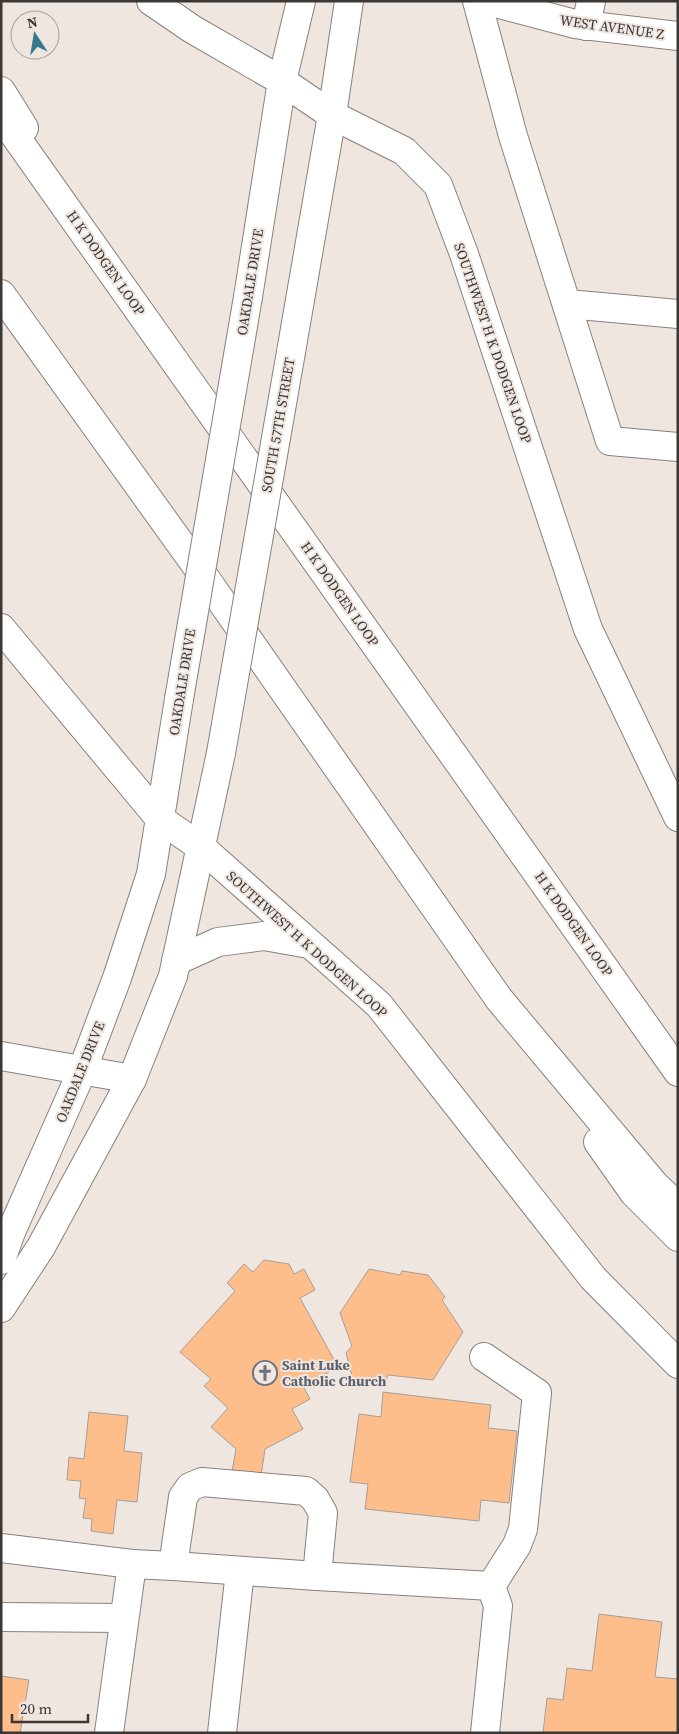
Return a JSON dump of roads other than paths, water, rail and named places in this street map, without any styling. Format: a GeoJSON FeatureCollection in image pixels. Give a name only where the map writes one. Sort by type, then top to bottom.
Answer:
{"type":"FeatureCollection","features":[{"type":"Feature","properties":{"kind":"main road","name":"SOUTHWEST H K DODGEN LOOP"},"geometry":{"type":"LineString","coordinates":[[151,1],[192,29],[282,81],[332,115],[404,151],[438,185],[464,254],[588,629],[678,817]]}},
{"type":"Feature","properties":{"kind":"main road"},"geometry":{"type":"LineString","coordinates":[[282,81],[301,1]]}},
{"type":"Feature","properties":{"kind":"main road","name":"SOUTH 57TH STREET"},"geometry":{"type":"LineString","coordinates":[[202,848],[221,753],[291,352],[332,115],[349,1]]}},
{"type":"Feature","properties":{"kind":"main road"},"geometry":{"type":"LineString","coordinates":[[477,1],[513,136],[610,441],[678,447]]}},
{"type":"Feature","properties":{"kind":"main road","name":"WEST AVENUE Z"},"geometry":{"type":"LineString","coordinates":[[488,1],[589,14],[678,36]]}},
{"type":"Feature","properties":{"kind":"main road","name":"OAKDALE DRIVE"},"geometry":{"type":"LineString","coordinates":[[1,1260],[6,1224],[82,1071],[117,978],[151,874],[248,297],[282,81]]}},
{"type":"Feature","properties":{"kind":"main road"},"geometry":{"type":"LineString","coordinates":[[1,91],[103,260]]}},
{"type":"Feature","properties":{"kind":"main road","name":"H K DODGEN LOOP"},"geometry":{"type":"LineString","coordinates":[[1,116],[669,1053],[678,1072]]}},
{"type":"Feature","properties":{"kind":"main road"},"geometry":{"type":"LineString","coordinates":[[1,294],[219,598],[634,1193],[678,1237]]}},
{"type":"Feature","properties":{"kind":"main road"},"geometry":{"type":"LineString","coordinates":[[568,304],[678,314]]}},
{"type":"Feature","properties":{"kind":"main road","name":"SOUTHWEST H K DODGEN LOOP"},"geometry":{"type":"LineString","coordinates":[[1,628],[160,819],[202,848],[379,1006],[593,1278],[678,1364]]}},
{"type":"Feature","properties":{"kind":"main road"},"geometry":{"type":"LineString","coordinates":[[1,1308],[41,1247],[132,1079],[173,976],[202,848]]}},
{"type":"Feature","properties":{"kind":"main road"},"geometry":{"type":"LineString","coordinates":[[176,961],[218,942],[264,936],[309,944]]}},
{"type":"Feature","properties":{"kind":"main road"},"geometry":{"type":"LineString","coordinates":[[499,999],[654,1184],[678,1207]]}},
{"type":"Feature","properties":{"kind":"main road"},"geometry":{"type":"LineString","coordinates":[[1,1056],[132,1079]]}},
{"type":"Feature","properties":{"kind":"main road"},"geometry":{"type":"LineString","coordinates":[[484,1358],[537,1393],[523,1529],[517,1545],[491,1586]]}},
{"type":"Feature","properties":{"kind":"main road"},"geometry":{"type":"LineString","coordinates":[[173,1566],[183,1497],[190,1487],[202,1482],[306,1491],[323,1513],[317,1576]]}},
{"type":"Feature","properties":{"kind":"main road"},"geometry":{"type":"LineString","coordinates":[[1,1548],[132,1564],[491,1586]]}},
{"type":"Feature","properties":{"kind":"main road"},"geometry":{"type":"LineString","coordinates":[[109,1733],[132,1564]]}},
{"type":"Feature","properties":{"kind":"main road"},"geometry":{"type":"LineString","coordinates":[[222,1733],[240,1571]]}},
{"type":"Feature","properties":{"kind":"main road"},"geometry":{"type":"LineString","coordinates":[[485,1733],[498,1606],[491,1586]]}},
{"type":"Feature","properties":{"kind":"main road"},"geometry":{"type":"LineString","coordinates":[[1,1617],[124,1618]]}},
{"type":"Feature","properties":{"kind":"place","name":"Saint Luke Catholic Church"},"geometry":{"type":"Point","coordinates":[265,1373]}}]}
